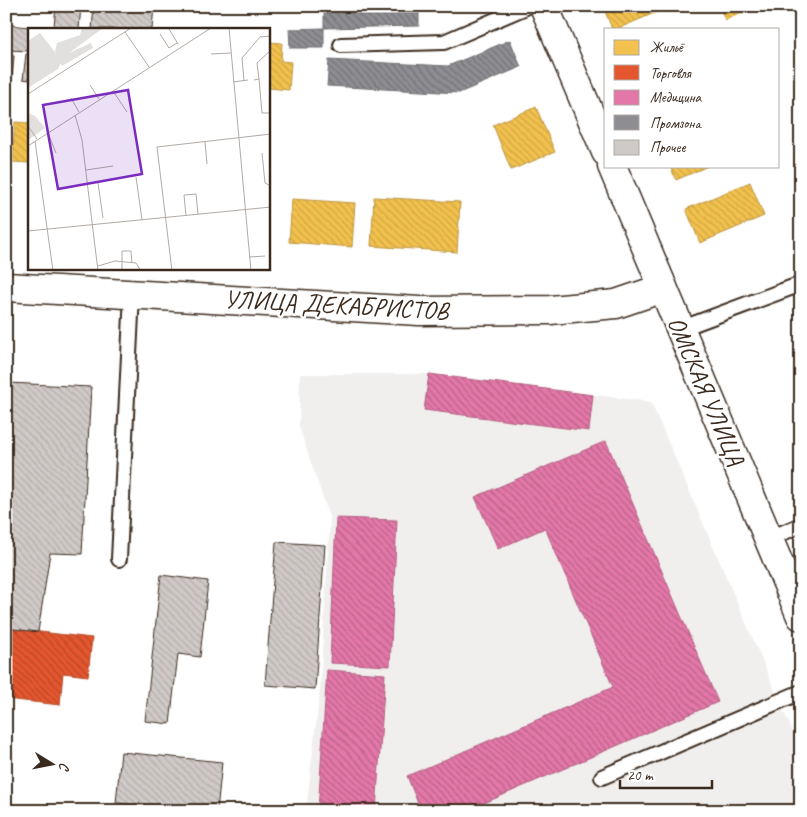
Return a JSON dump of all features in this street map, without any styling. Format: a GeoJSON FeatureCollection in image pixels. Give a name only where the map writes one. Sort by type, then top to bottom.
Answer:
{"type":"FeatureCollection","features":[{"type":"Feature","properties":{"kind":"main road"},"geometry":{"type":"LineString","coordinates":[[544,6],[604,147]]}},
{"type":"Feature","properties":{"kind":"main road","name":"ОМСКАЯ УЛИЦА"},"geometry":{"type":"LineString","coordinates":[[613,168],[801,616]]}},
{"type":"Feature","properties":{"kind":"main road","name":"УЛИЦА ДЕКАБРИСТОВ"},"geometry":{"type":"LineString","coordinates":[[6,287],[419,311],[531,310],[616,304],[663,288]]}},
{"type":"Feature","properties":{"kind":"lane"},"geometry":{"type":"LineString","coordinates":[[341,45],[444,42],[528,6]]}},
{"type":"Feature","properties":{"kind":"lane"},"geometry":{"type":"LineString","coordinates":[[680,328],[801,284]]}},
{"type":"Feature","properties":{"kind":"lane"},"geometry":{"type":"LineString","coordinates":[[119,559],[132,294]]}},
{"type":"Feature","properties":{"kind":"lane"},"geometry":{"type":"LineString","coordinates":[[768,539],[801,525]]}},
{"type":"Feature","properties":{"kind":"lane"},"geometry":{"type":"LineString","coordinates":[[602,777],[801,692]]}},
{"type":"Feature","properties":{"kind":"shaded area"},"geometry":{"type":"Polygon","coordinates":[[[300,374],[429,374],[651,402],[801,751],[801,811],[306,811],[320,689],[330,519],[299,427],[300,374]]]}},
{"type":"Feature","properties":{"kind":"building: Жильё"},"geometry":{"type":"Polygon","coordinates":[[[603,6],[671,6],[619,28],[612,28],[603,6]]]}},
{"type":"Feature","properties":{"kind":"building: Жильё"},"geometry":{"type":"Polygon","coordinates":[[[719,6],[759,6],[725,20],[719,6]]]}},
{"type":"Feature","properties":{"kind":"building: Жильё"},"geometry":{"type":"Polygon","coordinates":[[[270,42],[282,43],[281,61],[291,62],[289,90],[270,88],[270,42]]]}},
{"type":"Feature","properties":{"kind":"building: Жильё"},"geometry":{"type":"Polygon","coordinates":[[[536,107],[555,152],[511,170],[493,125],[536,107]]]}},
{"type":"Feature","properties":{"kind":"building: Жильё"},"geometry":{"type":"Polygon","coordinates":[[[15,122],[28,123],[28,163],[12,162],[15,122]]]}},
{"type":"Feature","properties":{"kind":"building: Жильё"},"geometry":{"type":"Polygon","coordinates":[[[671,168],[703,168],[676,180],[671,168]]]}},
{"type":"Feature","properties":{"kind":"building: Жильё"},"geometry":{"type":"Polygon","coordinates":[[[750,182],[764,216],[700,243],[686,209],[750,182]]]}},
{"type":"Feature","properties":{"kind":"building: Жильё"},"geometry":{"type":"Polygon","coordinates":[[[374,197],[460,202],[457,252],[371,246],[374,197]]]}},
{"type":"Feature","properties":{"kind":"building: Жильё"},"geometry":{"type":"Polygon","coordinates":[[[292,199],[355,203],[352,247],[289,242],[292,199]]]}},
{"type":"Feature","properties":{"kind":"building: Торговля"},"geometry":{"type":"Polygon","coordinates":[[[6,628],[92,638],[88,676],[63,673],[60,705],[6,699],[6,628]]]}},
{"type":"Feature","properties":{"kind":"building: Медицина"},"geometry":{"type":"Polygon","coordinates":[[[429,374],[593,395],[589,431],[424,410],[429,374]]]}},
{"type":"Feature","properties":{"kind":"building: Медицина"},"geometry":{"type":"Polygon","coordinates":[[[606,441],[718,702],[466,811],[421,811],[407,776],[613,687],[545,528],[498,549],[475,497],[606,441]]]}},
{"type":"Feature","properties":{"kind":"building: Медицина"},"geometry":{"type":"Polygon","coordinates":[[[336,518],[397,520],[390,666],[330,663],[336,518]]]}},
{"type":"Feature","properties":{"kind":"building: Медицина"},"geometry":{"type":"Polygon","coordinates":[[[327,670],[385,674],[376,811],[318,811],[327,670]]]}},
{"type":"Feature","properties":{"kind":"building: Промзона"},"geometry":{"type":"Polygon","coordinates":[[[324,6],[419,6],[419,26],[324,28],[324,6]]]}},
{"type":"Feature","properties":{"kind":"building: Промзона"},"geometry":{"type":"Polygon","coordinates":[[[324,28],[324,48],[290,48],[289,29],[324,28]]]}},
{"type":"Feature","properties":{"kind":"building: Промзона"},"geometry":{"type":"Polygon","coordinates":[[[510,40],[521,67],[459,93],[327,86],[329,60],[448,66],[510,40]]]}},
{"type":"Feature","properties":{"kind":"building: Прочее"},"geometry":{"type":"Polygon","coordinates":[[[56,6],[81,6],[79,28],[54,26],[56,6]]]}},
{"type":"Feature","properties":{"kind":"building: Прочее"},"geometry":{"type":"Polygon","coordinates":[[[94,6],[154,6],[152,28],[92,28],[94,6]]]}},
{"type":"Feature","properties":{"kind":"building: Прочее"},"geometry":{"type":"Polygon","coordinates":[[[10,25],[38,28],[28,28],[28,51],[8,50],[10,25]]]}},
{"type":"Feature","properties":{"kind":"building: Прочее"},"geometry":{"type":"Polygon","coordinates":[[[26,54],[28,54],[28,80],[23,79],[26,54]]]}},
{"type":"Feature","properties":{"kind":"building: Прочее"},"geometry":{"type":"Polygon","coordinates":[[[6,55],[14,56],[12,79],[6,78],[6,55]]]}},
{"type":"Feature","properties":{"kind":"building: Прочее"},"geometry":{"type":"Polygon","coordinates":[[[9,383],[91,387],[82,554],[50,553],[38,632],[6,628],[6,435],[9,383]]]}},
{"type":"Feature","properties":{"kind":"building: Прочее"},"geometry":{"type":"Polygon","coordinates":[[[276,542],[325,545],[315,689],[265,685],[276,542]]]}},
{"type":"Feature","properties":{"kind":"building: Прочее"},"geometry":{"type":"Polygon","coordinates":[[[161,575],[208,581],[200,657],[178,654],[170,724],[145,721],[161,575]]]}},
{"type":"Feature","properties":{"kind":"building: Прочее"},"geometry":{"type":"Polygon","coordinates":[[[121,752],[222,762],[217,811],[165,811],[166,808],[116,803],[121,752]]]}}]}
